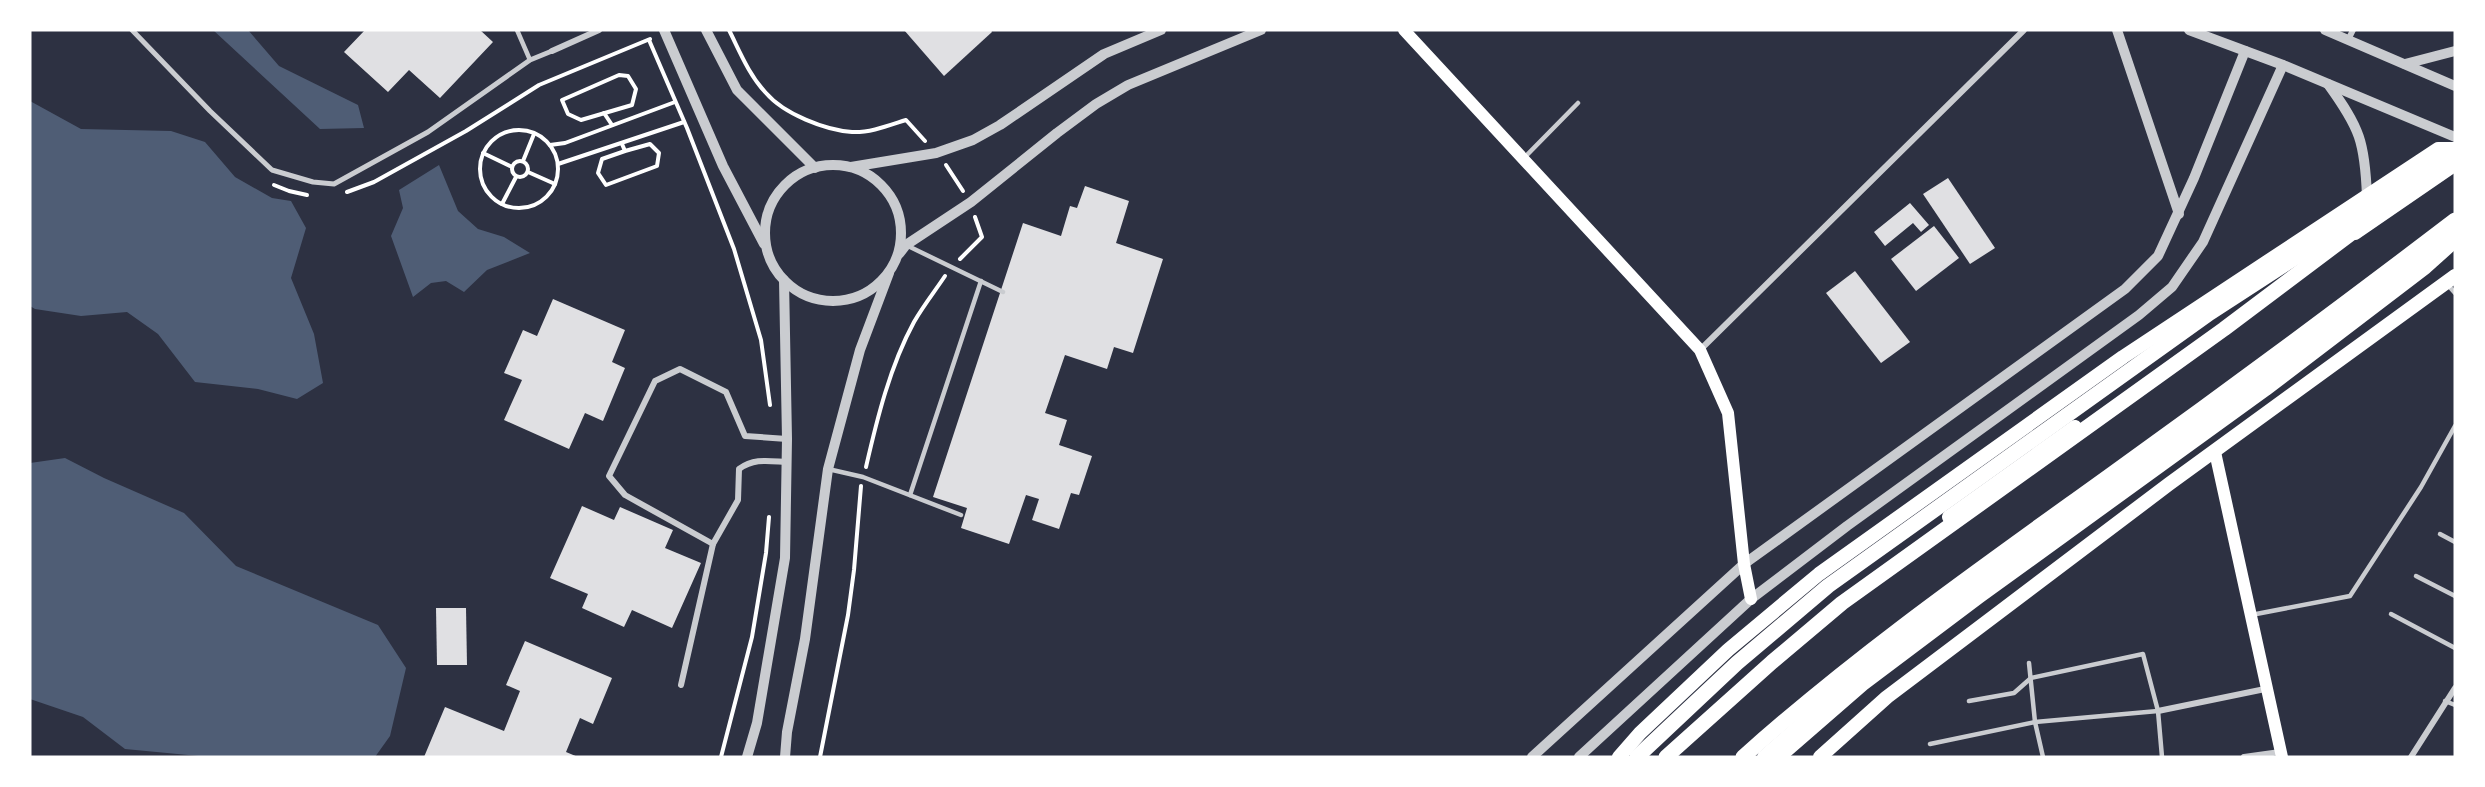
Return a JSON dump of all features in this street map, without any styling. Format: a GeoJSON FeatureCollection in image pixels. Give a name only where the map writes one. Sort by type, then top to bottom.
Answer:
{"type":"FeatureCollection","features":[{"type":"Feature","properties":{"kind":"highway"},"geometry":{"type":"LineString","coordinates":[[1637,757],[1737,663],[1828,586],[2210,313],[2455,155]]}},
{"type":"Feature","properties":{"kind":"highway"},"geometry":{"type":"LineString","coordinates":[[1666,757],[1755,676],[1842,603],[2224,329],[2455,155]]}},
{"type":"Feature","properties":{"kind":"highway"},"geometry":{"type":"LineString","coordinates":[[1743,757],[1781,723],[1930,606],[2255,371],[2455,220]]}},
{"type":"Feature","properties":{"kind":"highway"},"geometry":{"type":"LineString","coordinates":[[1778,757],[1862,684],[1979,596],[2265,389],[2425,267],[2455,240]]}},
{"type":"Feature","properties":{"kind":"main road"},"geometry":{"type":"LineString","coordinates":[[1404,30],[1700,350],[1728,413],[1744,564],[1751,599]]}},
{"type":"Feature","properties":{"kind":"main road"},"geometry":{"type":"LineString","coordinates":[[1619,757],[1640,733],[1728,650],[1819,574],[2123,357],[2438,149],[2455,149]]}},
{"type":"Feature","properties":{"kind":"main road"},"geometry":{"type":"LineString","coordinates":[[1660,757],[1747,675],[1836,600],[2134,384],[2454,165],[2455,162]]}},
{"type":"Feature","properties":{"kind":"main road"},"geometry":{"type":"LineString","coordinates":[[1764,757],[1858,677],[2260,381],[2455,231]]}},
{"type":"Feature","properties":{"kind":"main road"},"geometry":{"type":"LineString","coordinates":[[1820,757],[1887,697],[2169,484],[2452,284]]}},
{"type":"Feature","properties":{"kind":"main road"},"geometry":{"type":"LineString","coordinates":[[2216,452],[2265,689],[2281,754]]}},
{"type":"Feature","properties":{"kind":"street"},"geometry":{"type":"LineString","coordinates":[[132,30],[210,111],[272,170],[313,182],[334,184],[429,132],[530,60],[599,30]]}},
{"type":"Feature","properties":{"kind":"street"},"geometry":{"type":"LineString","coordinates":[[664,30],[723,166],[784,280],[799,292],[818,299],[838,301],[857,297],[875,287],[889,273]]}},
{"type":"Feature","properties":{"kind":"street"},"geometry":{"type":"LineString","coordinates":[[706,30],[737,90],[815,168]]}},
{"type":"Feature","properties":{"kind":"street"},"geometry":{"type":"LineString","coordinates":[[768,253],[766,221],[774,201],[787,184],[805,172],[815,168],[849,167],[936,153],[973,140],[1000,125],[1104,54],[1161,30]]}},
{"type":"Feature","properties":{"kind":"street"},"geometry":{"type":"LineString","coordinates":[[785,757],[787,732],[805,639],[828,469],[860,350],[889,273],[902,249],[971,202],[1057,133],[1120,90],[1212,48],[1261,30]]}},
{"type":"Feature","properties":{"kind":"street"},"geometry":{"type":"LineString","coordinates":[[1700,350],[2024,30]]}},
{"type":"Feature","properties":{"kind":"street"},"geometry":{"type":"LineString","coordinates":[[2117,30],[2179,214]]}},
{"type":"Feature","properties":{"kind":"street"},"geometry":{"type":"LineString","coordinates":[[2189,30],[2283,65],[2455,137]]}},
{"type":"Feature","properties":{"kind":"street"},"geometry":{"type":"LineString","coordinates":[[2325,30],[2350,35],[2405,64],[2455,86]]}},
{"type":"Feature","properties":{"kind":"street"},"geometry":{"type":"LineString","coordinates":[[1532,757],[1744,564],[2125,289],[2158,256],[2179,214],[2245,51]]}},
{"type":"Feature","properties":{"kind":"street"},"geometry":{"type":"LineString","coordinates":[[2405,64],[2455,51]]}},
{"type":"Feature","properties":{"kind":"street"},"geometry":{"type":"LineString","coordinates":[[1579,757],[1751,599],[1856,519],[2139,315],[2172,287],[2203,242],[2283,65]]}},
{"type":"Feature","properties":{"kind":"street"},"geometry":{"type":"LineString","coordinates":[[2328,84],[2350,115],[2361,137],[2366,162],[2367,196]]}},
{"type":"Feature","properties":{"kind":"street"},"geometry":{"type":"LineString","coordinates":[[849,167],[877,182],[896,207],[902,249]]}},
{"type":"Feature","properties":{"kind":"street"},"geometry":{"type":"LineString","coordinates":[[747,757],[757,723],[785,558],[787,439],[784,280]]}},
{"type":"Feature","properties":{"kind":"street"},"geometry":{"type":"LineString","coordinates":[[713,544],[625,495],[609,476],[655,381],[680,369],[726,392],[746,436],[787,439]]}},
{"type":"Feature","properties":{"kind":"street"},"geometry":{"type":"LineString","coordinates":[[681,685],[713,544],[738,500],[739,469],[748,462],[758,460],[786,462]]}},
{"type":"Feature","properties":{"kind":"street"},"geometry":{"type":"LineString","coordinates":[[2411,757],[2455,688]]}},
{"type":"Feature","properties":{"kind":"street"},"geometry":{"type":"LineString","coordinates":[[2158,711],[2265,689]]}},
{"type":"Feature","properties":{"kind":"street"},"geometry":{"type":"LineString","coordinates":[[2244,757],[2281,754]]}},
{"type":"Feature","properties":{"kind":"lane"},"geometry":{"type":"LineString","coordinates":[[517,30],[530,60]]}},
{"type":"Feature","properties":{"kind":"lane"},"geometry":{"type":"LineString","coordinates":[[1523,159],[1578,103]]}},
{"type":"Feature","properties":{"kind":"lane"},"geometry":{"type":"LineString","coordinates":[[902,249],[1003,292]]}},
{"type":"Feature","properties":{"kind":"lane"},"geometry":{"type":"LineString","coordinates":[[910,495],[981,281]]}},
{"type":"Feature","properties":{"kind":"lane"},"geometry":{"type":"LineString","coordinates":[[2251,615],[2350,596],[2421,487],[2455,426]]}},
{"type":"Feature","properties":{"kind":"lane"},"geometry":{"type":"LineString","coordinates":[[828,469],[863,477],[962,515]]}},
{"type":"Feature","properties":{"kind":"lane"},"geometry":{"type":"LineString","coordinates":[[2440,534],[2455,542]]}},
{"type":"Feature","properties":{"kind":"lane"},"geometry":{"type":"LineString","coordinates":[[2416,576],[2455,596]]}},
{"type":"Feature","properties":{"kind":"lane"},"geometry":{"type":"LineString","coordinates":[[2391,614],[2455,648]]}},
{"type":"Feature","properties":{"kind":"lane"},"geometry":{"type":"LineString","coordinates":[[1969,701],[2014,693],[2031,678],[2143,654],[2158,711],[2162,757]]}},
{"type":"Feature","properties":{"kind":"lane"},"geometry":{"type":"LineString","coordinates":[[2029,663],[2035,722],[2043,757]]}},
{"type":"Feature","properties":{"kind":"lane"},"geometry":{"type":"LineString","coordinates":[[2445,701],[2455,705]]}},
{"type":"Feature","properties":{"kind":"lane"},"geometry":{"type":"LineString","coordinates":[[1930,744],[2035,722],[2158,711]]}},
{"type":"Feature","properties":{"kind":"path"},"geometry":{"type":"LineString","coordinates":[[729,30],[750,72],[767,95],[792,114],[853,132],[906,120],[948,167],[971,202],[982,237]]}},
{"type":"Feature","properties":{"kind":"path"},"geometry":{"type":"LineString","coordinates":[[342,193],[374,182],[466,131],[538,85],[649,40],[734,249],[761,340],[770,407]]}},
{"type":"Feature","properties":{"kind":"path"},"geometry":{"type":"LineString","coordinates":[[619,75],[628,76],[636,89],[632,105],[604,113],[581,120],[568,114],[562,100],[619,75]]}},
{"type":"Feature","properties":{"kind":"path"},"geometry":{"type":"LineString","coordinates":[[550,145],[565,142],[675,102]]}},
{"type":"Feature","properties":{"kind":"path"},"geometry":{"type":"LineString","coordinates":[[604,113],[612,125]]}},
{"type":"Feature","properties":{"kind":"path"},"geometry":{"type":"LineString","coordinates":[[558,164],[684,122]]}},
{"type":"Feature","properties":{"kind":"path"},"geometry":{"type":"LineString","coordinates":[[515,130],[534,134],[550,145],[558,164],[555,184],[544,199],[533,206],[520,208],[502,204],[486,190],[481,178],[483,153],[502,134],[515,130]]}},
{"type":"Feature","properties":{"kind":"path"},"geometry":{"type":"LineString","coordinates":[[523,161],[534,134]]}},
{"type":"Feature","properties":{"kind":"path"},"geometry":{"type":"LineString","coordinates":[[622,144],[625,151]]}},
{"type":"Feature","properties":{"kind":"path"},"geometry":{"type":"LineString","coordinates":[[650,144],[659,153],[657,166],[606,185],[598,173],[602,159],[625,151],[650,144]]}},
{"type":"Feature","properties":{"kind":"path"},"geometry":{"type":"LineString","coordinates":[[483,153],[512,167],[516,177],[502,204]]}},
{"type":"Feature","properties":{"kind":"path"},"geometry":{"type":"LineString","coordinates":[[512,167],[517,162],[523,161]]}},
{"type":"Feature","properties":{"kind":"path"},"geometry":{"type":"LineString","coordinates":[[523,161],[528,167],[528,172]]}},
{"type":"Feature","properties":{"kind":"path"},"geometry":{"type":"LineString","coordinates":[[516,177],[522,177],[528,172]]}},
{"type":"Feature","properties":{"kind":"path"},"geometry":{"type":"LineString","coordinates":[[528,172],[555,184]]}},
{"type":"Feature","properties":{"kind":"path"},"geometry":{"type":"LineString","coordinates":[[266,180],[289,191],[308,195]]}},
{"type":"Feature","properties":{"kind":"path"},"geometry":{"type":"LineString","coordinates":[[721,757],[752,637],[766,554],[770,507]]}},
{"type":"Feature","properties":{"kind":"water"},"geometry":{"type":"Polygon","coordinates":[[[213,30],[248,30],[279,66],[358,105],[364,128],[320,129],[213,30]]]}},
{"type":"Feature","properties":{"kind":"water"},"geometry":{"type":"Polygon","coordinates":[[[30,101],[81,129],[171,131],[205,142],[235,177],[272,198],[291,201],[306,228],[291,278],[314,334],[323,383],[297,399],[258,389],[195,382],[158,334],[127,312],[81,316],[35,309],[30,306],[30,101]]]}},
{"type":"Feature","properties":{"kind":"water"},"geometry":{"type":"Polygon","coordinates":[[[439,165],[458,211],[478,229],[504,237],[530,253],[487,270],[464,292],[446,281],[431,283],[413,297],[391,236],[403,208],[399,190],[439,165]]]}},
{"type":"Feature","properties":{"kind":"water"},"geometry":{"type":"Polygon","coordinates":[[[65,458],[184,513],[236,566],[378,625],[406,668],[390,736],[375,757],[209,757],[125,749],[83,717],[30,699],[30,463],[65,458]]]}},
{"type":"Feature","properties":{"kind":"building"},"geometry":{"type":"Polygon","coordinates":[[[365,30],[480,30],[493,42],[440,98],[409,70],[388,92],[344,52],[365,30]]]}},
{"type":"Feature","properties":{"kind":"building"},"geometry":{"type":"Polygon","coordinates":[[[904,30],[991,30],[992,32],[944,76],[904,30]]]}},
{"type":"Feature","properties":{"kind":"building"},"geometry":{"type":"Polygon","coordinates":[[[1948,178],[1995,248],[1970,264],[1923,194],[1948,178]]]}},
{"type":"Feature","properties":{"kind":"building"},"geometry":{"type":"Polygon","coordinates":[[[1085,186],[1129,201],[1116,243],[1163,259],[1133,353],[1114,347],[1107,369],[1065,355],[1045,413],[1067,420],[1059,445],[1092,456],[1079,495],[1071,493],[1059,529],[1032,520],[1039,499],[1026,495],[1009,544],[961,528],[967,508],[933,497],[1023,223],[1061,236],[1070,206],[1077,208],[1085,186]]]}},
{"type":"Feature","properties":{"kind":"building"},"geometry":{"type":"Polygon","coordinates":[[[1910,203],[1929,225],[1921,232],[1913,223],[1885,246],[1874,232],[1910,203]]]}},
{"type":"Feature","properties":{"kind":"building"},"geometry":{"type":"Polygon","coordinates":[[[1934,226],[1959,258],[1916,291],[1891,259],[1934,226]]]}},
{"type":"Feature","properties":{"kind":"building"},"geometry":{"type":"Polygon","coordinates":[[[1855,271],[1910,342],[1881,363],[1826,293],[1855,271]]]}},
{"type":"Feature","properties":{"kind":"building"},"geometry":{"type":"Polygon","coordinates":[[[553,299],[625,330],[612,362],[625,368],[603,421],[585,413],[569,449],[504,420],[522,380],[504,373],[523,330],[537,336],[553,299]]]}},
{"type":"Feature","properties":{"kind":"building"},"geometry":{"type":"Polygon","coordinates":[[[582,506],[614,520],[620,507],[673,530],[665,548],[701,563],[672,628],[632,610],[624,627],[582,608],[588,594],[550,578],[582,506]]]}},
{"type":"Feature","properties":{"kind":"building"},"geometry":{"type":"Polygon","coordinates":[[[436,608],[466,608],[467,665],[437,665],[436,608]]]}},
{"type":"Feature","properties":{"kind":"building"},"geometry":{"type":"Polygon","coordinates":[[[525,641],[612,678],[593,724],[580,718],[566,752],[578,757],[424,757],[445,707],[504,731],[520,691],[506,685],[525,641]]]}}]}
